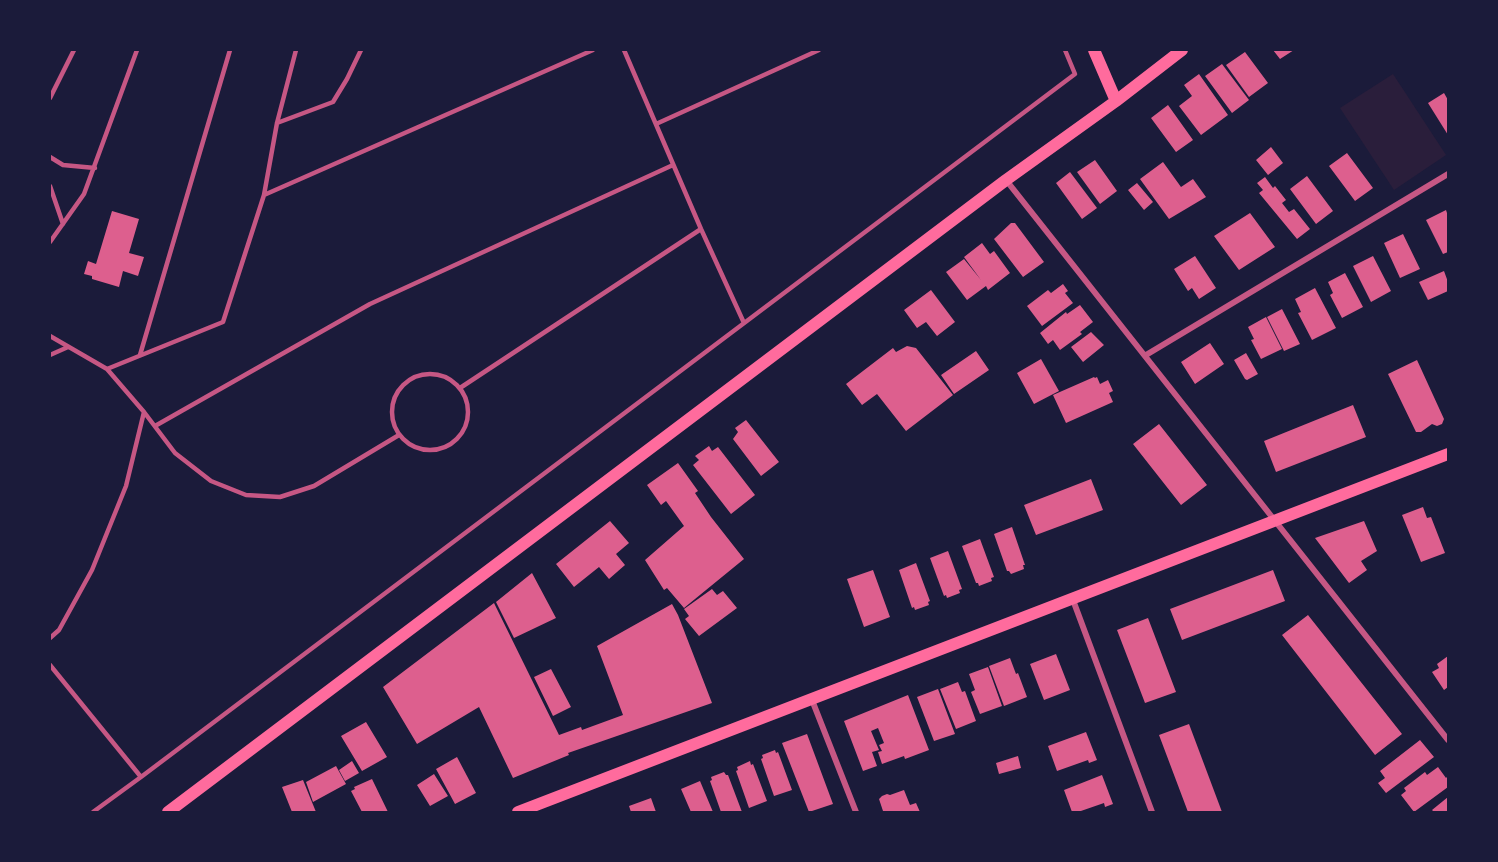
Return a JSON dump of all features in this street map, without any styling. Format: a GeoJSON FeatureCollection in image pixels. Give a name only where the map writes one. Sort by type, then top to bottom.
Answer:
{"type":"FeatureCollection","features":[{"type":"Feature","properties":{"kind":"main road"},"geometry":{"type":"LineString","coordinates":[[1094,50],[1116,101]]}},
{"type":"Feature","properties":{"kind":"main road"},"geometry":{"type":"LineString","coordinates":[[168,813],[1006,180],[1116,101],[1182,50]]}},
{"type":"Feature","properties":{"kind":"main road"},"geometry":{"type":"LineString","coordinates":[[518,813],[1449,454]]}},
{"type":"Feature","properties":{"kind":"street"},"geometry":{"type":"LineString","coordinates":[[1146,356],[1449,174]]}},
{"type":"Feature","properties":{"kind":"street"},"geometry":{"type":"LineString","coordinates":[[1006,180],[1449,740]]}},
{"type":"Feature","properties":{"kind":"street"},"geometry":{"type":"LineString","coordinates":[[1072,600],[1152,813]]}},
{"type":"Feature","properties":{"kind":"street"},"geometry":{"type":"LineString","coordinates":[[812,700],[856,813]]}},
{"type":"Feature","properties":{"kind":"lane"},"geometry":{"type":"LineString","coordinates":[[50,98],[51,91],[74,50]]}},
{"type":"Feature","properties":{"kind":"lane"},"geometry":{"type":"LineString","coordinates":[[50,242],[84,194],[137,50]]}},
{"type":"Feature","properties":{"kind":"lane"},"geometry":{"type":"LineString","coordinates":[[140,356],[230,50]]}},
{"type":"Feature","properties":{"kind":"lane"},"geometry":{"type":"LineString","coordinates":[[107,369],[223,322],[264,195],[277,123],[296,50]]}},
{"type":"Feature","properties":{"kind":"lane"},"geometry":{"type":"LineString","coordinates":[[277,123],[333,102],[361,50]]}},
{"type":"Feature","properties":{"kind":"lane"},"geometry":{"type":"LineString","coordinates":[[264,195],[593,50]]}},
{"type":"Feature","properties":{"kind":"lane"},"geometry":{"type":"LineString","coordinates":[[624,50],[700,229],[744,323]]}},
{"type":"Feature","properties":{"kind":"lane"},"geometry":{"type":"LineString","coordinates":[[656,124],[819,50]]}},
{"type":"Feature","properties":{"kind":"lane"},"geometry":{"type":"LineString","coordinates":[[93,813],[1075,75],[1065,50]]}},
{"type":"Feature","properties":{"kind":"lane"},"geometry":{"type":"LineString","coordinates":[[50,158],[63,165],[95,168]]}},
{"type":"Feature","properties":{"kind":"lane"},"geometry":{"type":"LineString","coordinates":[[155,426],[370,304],[673,165]]}},
{"type":"Feature","properties":{"kind":"lane"},"geometry":{"type":"LineString","coordinates":[[50,186],[63,224]]}},
{"type":"Feature","properties":{"kind":"lane"},"geometry":{"type":"LineString","coordinates":[[460,388],[700,229]]}},
{"type":"Feature","properties":{"kind":"lane"},"geometry":{"type":"LineString","coordinates":[[50,336],[107,369],[175,453],[211,481],[246,495],[280,497],[314,486],[399,435]]}},
{"type":"Feature","properties":{"kind":"lane"},"geometry":{"type":"LineString","coordinates":[[50,355],[68,347]]}},
{"type":"Feature","properties":{"kind":"lane"},"geometry":{"type":"LineString","coordinates":[[432,374],[450,380],[460,388],[468,403],[468,418],[462,432],[452,444],[437,449],[421,449],[406,443],[399,435],[392,409],[396,395],[403,385],[432,374]]}},
{"type":"Feature","properties":{"kind":"lane"},"geometry":{"type":"LineString","coordinates":[[50,638],[59,630],[92,570],[126,486],[144,412]]}},
{"type":"Feature","properties":{"kind":"lane"},"geometry":{"type":"LineString","coordinates":[[50,665],[141,777]]}},
{"type":"Feature","properties":{"kind":"shaded area"},"geometry":{"type":"Polygon","coordinates":[[[1393,74],[1446,155],[1394,190],[1340,108],[1393,74]]]}},
{"type":"Feature","properties":{"kind":"building"},"geometry":{"type":"Polygon","coordinates":[[[1273,50],[1294,50],[1280,59],[1273,50]]]}},
{"type":"Feature","properties":{"kind":"building"},"geometry":{"type":"Polygon","coordinates":[[[1245,52],[1268,83],[1249,97],[1226,65],[1245,52]]]}},
{"type":"Feature","properties":{"kind":"building"},"geometry":{"type":"Polygon","coordinates":[[[1222,64],[1249,100],[1232,113],[1205,76],[1222,64]]]}},
{"type":"Feature","properties":{"kind":"building"},"geometry":{"type":"Polygon","coordinates":[[[1199,74],[1228,115],[1201,135],[1179,106],[1192,96],[1184,85],[1199,74]]]}},
{"type":"Feature","properties":{"kind":"building"},"geometry":{"type":"Polygon","coordinates":[[[1444,93],[1448,100],[1448,135],[1428,103],[1444,93]]]}},
{"type":"Feature","properties":{"kind":"building"},"geometry":{"type":"Polygon","coordinates":[[[1168,105],[1193,140],[1176,152],[1151,118],[1168,105]]]}},
{"type":"Feature","properties":{"kind":"building"},"geometry":{"type":"Polygon","coordinates":[[[1271,147],[1283,163],[1268,175],[1256,160],[1271,147]]]}},
{"type":"Feature","properties":{"kind":"building"},"geometry":{"type":"Polygon","coordinates":[[[1347,153],[1373,188],[1355,201],[1329,166],[1347,153]]]}},
{"type":"Feature","properties":{"kind":"building"},"geometry":{"type":"Polygon","coordinates":[[[1095,160],[1117,191],[1100,204],[1077,172],[1095,160]]]}},
{"type":"Feature","properties":{"kind":"building"},"geometry":{"type":"Polygon","coordinates":[[[1163,162],[1181,187],[1193,179],[1206,197],[1169,219],[1140,179],[1163,162]]]}},
{"type":"Feature","properties":{"kind":"building"},"geometry":{"type":"Polygon","coordinates":[[[1070,172],[1097,208],[1082,219],[1056,183],[1070,172]]]}},
{"type":"Feature","properties":{"kind":"building"},"geometry":{"type":"Polygon","coordinates":[[[1307,176],[1333,211],[1316,224],[1290,189],[1307,176]]]}},
{"type":"Feature","properties":{"kind":"building"},"geometry":{"type":"Polygon","coordinates":[[[1265,177],[1286,200],[1282,203],[1289,212],[1294,209],[1310,229],[1297,239],[1259,193],[1263,190],[1257,183],[1265,177]]]}},
{"type":"Feature","properties":{"kind":"building"},"geometry":{"type":"Polygon","coordinates":[[[1137,183],[1153,202],[1144,210],[1128,190],[1137,183]]]}},
{"type":"Feature","properties":{"kind":"building"},"geometry":{"type":"Polygon","coordinates":[[[1446,210],[1448,252],[1443,254],[1426,220],[1446,210]]]}},
{"type":"Feature","properties":{"kind":"building"},"geometry":{"type":"Polygon","coordinates":[[[112,211],[139,219],[129,253],[144,257],[138,276],[123,271],[119,287],[92,279],[92,276],[84,274],[88,261],[96,264],[112,211]]]}},
{"type":"Feature","properties":{"kind":"building"},"geometry":{"type":"Polygon","coordinates":[[[1250,213],[1275,247],[1239,270],[1214,236],[1250,213]]]}},
{"type":"Feature","properties":{"kind":"building"},"geometry":{"type":"Polygon","coordinates":[[[1011,223],[1015,223],[1044,262],[1023,277],[994,239],[1011,223]]]}},
{"type":"Feature","properties":{"kind":"building"},"geometry":{"type":"Polygon","coordinates":[[[1403,234],[1420,269],[1400,278],[1384,243],[1403,234]]]}},
{"type":"Feature","properties":{"kind":"building"},"geometry":{"type":"Polygon","coordinates":[[[982,243],[990,254],[994,251],[1010,273],[988,290],[986,286],[967,300],[946,272],[964,259],[981,280],[964,257],[982,243]]]}},
{"type":"Feature","properties":{"kind":"building"},"geometry":{"type":"Polygon","coordinates":[[[1195,256],[1216,288],[1199,299],[1192,288],[1188,291],[1174,269],[1195,256]]]}},
{"type":"Feature","properties":{"kind":"building"},"geometry":{"type":"Polygon","coordinates":[[[1373,256],[1391,291],[1371,302],[1353,266],[1373,256]]]}},
{"type":"Feature","properties":{"kind":"building"},"geometry":{"type":"Polygon","coordinates":[[[1444,271],[1448,291],[1428,300],[1419,282],[1444,271]]]}},
{"type":"Feature","properties":{"kind":"building"},"geometry":{"type":"Polygon","coordinates":[[[1345,273],[1363,307],[1342,318],[1330,295],[1333,293],[1328,282],[1345,273]]]}},
{"type":"Feature","properties":{"kind":"building"},"geometry":{"type":"Polygon","coordinates":[[[1063,284],[1068,291],[1065,293],[1073,303],[1042,326],[1027,306],[1048,290],[1051,293],[1063,284]]]}},
{"type":"Feature","properties":{"kind":"building"},"geometry":{"type":"Polygon","coordinates":[[[1315,288],[1336,328],[1312,340],[1298,313],[1301,312],[1295,299],[1315,288]]]}},
{"type":"Feature","properties":{"kind":"building"},"geometry":{"type":"Polygon","coordinates":[[[931,290],[955,322],[937,336],[926,322],[917,328],[904,310],[931,290]]]}},
{"type":"Feature","properties":{"kind":"building"},"geometry":{"type":"Polygon","coordinates":[[[1080,305],[1093,322],[1080,332],[1082,334],[1060,350],[1053,340],[1048,344],[1040,333],[1066,312],[1067,314],[1080,305]]]}},
{"type":"Feature","properties":{"kind":"building"},"geometry":{"type":"Polygon","coordinates":[[[1282,309],[1300,344],[1284,351],[1267,317],[1282,309]]]}},
{"type":"Feature","properties":{"kind":"building"},"geometry":{"type":"Polygon","coordinates":[[[1266,317],[1282,349],[1261,359],[1251,340],[1254,339],[1248,327],[1266,317]]]}},
{"type":"Feature","properties":{"kind":"building"},"geometry":{"type":"Polygon","coordinates":[[[1091,332],[1104,345],[1083,362],[1071,347],[1091,332]]]}},
{"type":"Feature","properties":{"kind":"building"},"geometry":{"type":"Polygon","coordinates":[[[1210,343],[1224,364],[1195,384],[1181,362],[1210,343]]]}},
{"type":"Feature","properties":{"kind":"building"},"geometry":{"type":"Polygon","coordinates":[[[907,346],[916,348],[953,395],[906,431],[877,394],[862,405],[846,384],[893,348],[896,352],[907,346]]]}},
{"type":"Feature","properties":{"kind":"building"},"geometry":{"type":"Polygon","coordinates":[[[976,351],[989,370],[954,394],[941,375],[976,351]]]}},
{"type":"Feature","properties":{"kind":"building"},"geometry":{"type":"Polygon","coordinates":[[[1246,353],[1258,374],[1247,380],[1234,360],[1246,353]]]}},
{"type":"Feature","properties":{"kind":"building"},"geometry":{"type":"Polygon","coordinates":[[[1041,359],[1059,391],[1034,404],[1017,373],[1041,359]]]}},
{"type":"Feature","properties":{"kind":"building"},"geometry":{"type":"Polygon","coordinates":[[[1417,360],[1444,419],[1442,424],[1437,426],[1432,424],[1421,432],[1416,432],[1388,374],[1417,360]]]}},
{"type":"Feature","properties":{"kind":"building"},"geometry":{"type":"Polygon","coordinates":[[[1097,377],[1100,384],[1108,380],[1113,391],[1109,393],[1113,402],[1066,423],[1053,395],[1097,377]]]}},
{"type":"Feature","properties":{"kind":"building"},"geometry":{"type":"Polygon","coordinates":[[[1353,405],[1366,437],[1276,472],[1264,441],[1353,405]]]}},
{"type":"Feature","properties":{"kind":"building"},"geometry":{"type":"Polygon","coordinates":[[[746,420],[779,462],[761,476],[733,439],[738,432],[735,428],[746,420]]]}},
{"type":"Feature","properties":{"kind":"building"},"geometry":{"type":"Polygon","coordinates":[[[1159,424],[1207,485],[1181,505],[1133,444],[1159,424]]]}},
{"type":"Feature","properties":{"kind":"building"},"geometry":{"type":"Polygon","coordinates":[[[709,446],[712,451],[718,447],[755,495],[731,514],[693,465],[699,460],[695,456],[709,446]]]}},
{"type":"Feature","properties":{"kind":"building"},"geometry":{"type":"Polygon","coordinates":[[[678,463],[698,491],[695,493],[711,517],[744,559],[684,608],[667,588],[664,590],[645,560],[684,526],[666,501],[661,505],[647,485],[678,463]]]}},
{"type":"Feature","properties":{"kind":"building"},"geometry":{"type":"Polygon","coordinates":[[[1091,479],[1103,510],[1036,535],[1024,505],[1091,479]]]}},
{"type":"Feature","properties":{"kind":"building"},"geometry":{"type":"Polygon","coordinates":[[[1423,507],[1427,518],[1431,517],[1445,553],[1421,562],[1402,515],[1423,507]]]}},
{"type":"Feature","properties":{"kind":"building"},"geometry":{"type":"Polygon","coordinates":[[[610,521],[629,543],[616,554],[625,565],[609,579],[599,567],[574,587],[556,564],[610,521]]]}},
{"type":"Feature","properties":{"kind":"building"},"geometry":{"type":"Polygon","coordinates":[[[1364,521],[1377,551],[1361,561],[1367,570],[1349,583],[1315,538],[1364,521]]]}},
{"type":"Feature","properties":{"kind":"building"},"geometry":{"type":"Polygon","coordinates":[[[1012,527],[1025,565],[1023,565],[1024,569],[1011,574],[1007,571],[994,534],[1012,527]]]}},
{"type":"Feature","properties":{"kind":"building"},"geometry":{"type":"Polygon","coordinates":[[[980,539],[994,577],[991,578],[992,581],[979,586],[962,546],[980,539]]]}},
{"type":"Feature","properties":{"kind":"building"},"geometry":{"type":"Polygon","coordinates":[[[948,551],[962,589],[959,590],[960,593],[947,598],[946,595],[944,596],[930,558],[948,551]]]}},
{"type":"Feature","properties":{"kind":"building"},"geometry":{"type":"Polygon","coordinates":[[[916,563],[930,601],[929,605],[915,610],[914,607],[912,608],[899,570],[916,563]]]}},
{"type":"Feature","properties":{"kind":"building"},"geometry":{"type":"Polygon","coordinates":[[[873,570],[890,617],[864,627],[847,579],[873,570]]]}},
{"type":"Feature","properties":{"kind":"building"},"geometry":{"type":"Polygon","coordinates":[[[1273,570],[1285,601],[1182,640],[1170,609],[1273,570]]]}},
{"type":"Feature","properties":{"kind":"building"},"geometry":{"type":"Polygon","coordinates":[[[532,573],[556,618],[514,638],[496,602],[532,573]]]}},
{"type":"Feature","properties":{"kind":"building"},"geometry":{"type":"Polygon","coordinates":[[[712,589],[717,595],[723,591],[737,608],[699,636],[685,619],[689,616],[684,609],[712,589]]]}},
{"type":"Feature","properties":{"kind":"building"},"geometry":{"type":"Polygon","coordinates":[[[494,603],[559,735],[581,727],[582,730],[623,715],[597,646],[672,604],[712,703],[568,753],[569,755],[513,778],[479,707],[417,744],[383,687],[494,603]]]}},
{"type":"Feature","properties":{"kind":"building"},"geometry":{"type":"Polygon","coordinates":[[[1308,615],[1402,734],[1375,755],[1282,635],[1308,615]]]}},
{"type":"Feature","properties":{"kind":"building"},"geometry":{"type":"Polygon","coordinates":[[[1148,618],[1176,692],[1145,703],[1117,630],[1148,618]]]}},
{"type":"Feature","properties":{"kind":"building"},"geometry":{"type":"Polygon","coordinates":[[[1056,654],[1070,690],[1044,700],[1030,664],[1056,654]]]}},
{"type":"Feature","properties":{"kind":"building"},"geometry":{"type":"Polygon","coordinates":[[[1448,656],[1448,687],[1444,690],[1432,672],[1439,668],[1437,664],[1448,656]]]}},
{"type":"Feature","properties":{"kind":"building"},"geometry":{"type":"Polygon","coordinates":[[[1010,658],[1027,697],[1004,706],[989,666],[1010,658]]]}},
{"type":"Feature","properties":{"kind":"building"},"geometry":{"type":"Polygon","coordinates":[[[988,667],[1002,706],[980,714],[971,692],[975,690],[969,674],[988,667]]]}},
{"type":"Feature","properties":{"kind":"building"},"geometry":{"type":"Polygon","coordinates":[[[551,669],[571,707],[553,716],[534,677],[551,669]]]}},
{"type":"Feature","properties":{"kind":"building"},"geometry":{"type":"Polygon","coordinates":[[[958,682],[962,692],[965,691],[976,721],[956,729],[940,689],[958,682]]]}},
{"type":"Feature","properties":{"kind":"building"},"geometry":{"type":"Polygon","coordinates":[[[938,689],[955,734],[934,741],[917,697],[938,689]]]}},
{"type":"Feature","properties":{"kind":"building"},"geometry":{"type":"Polygon","coordinates":[[[908,695],[929,750],[882,764],[878,752],[882,751],[879,745],[884,743],[878,728],[871,731],[879,750],[872,752],[877,766],[863,771],[844,721],[908,695]]]}},
{"type":"Feature","properties":{"kind":"building"},"geometry":{"type":"Polygon","coordinates":[[[366,722],[387,757],[362,771],[341,736],[366,722]]]}},
{"type":"Feature","properties":{"kind":"building"},"geometry":{"type":"Polygon","coordinates":[[[1189,724],[1222,812],[1188,812],[1159,735],[1189,724]]]}},
{"type":"Feature","properties":{"kind":"building"},"geometry":{"type":"Polygon","coordinates":[[[1086,732],[1097,760],[1089,763],[1088,760],[1057,771],[1048,746],[1086,732]]]}},
{"type":"Feature","properties":{"kind":"building"},"geometry":{"type":"Polygon","coordinates":[[[807,734],[833,804],[809,812],[782,743],[807,734]]]}},
{"type":"Feature","properties":{"kind":"building"},"geometry":{"type":"Polygon","coordinates":[[[1420,740],[1434,757],[1386,793],[1378,783],[1385,778],[1380,771],[1420,740]]]}},
{"type":"Feature","properties":{"kind":"building"},"geometry":{"type":"Polygon","coordinates":[[[775,750],[776,753],[778,752],[792,790],[774,796],[761,759],[762,755],[775,750]]]}},
{"type":"Feature","properties":{"kind":"building"},"geometry":{"type":"Polygon","coordinates":[[[1018,756],[1021,768],[999,774],[996,763],[1018,756]]]}},
{"type":"Feature","properties":{"kind":"building"},"geometry":{"type":"Polygon","coordinates":[[[457,757],[476,793],[455,804],[436,769],[457,757]]]}},
{"type":"Feature","properties":{"kind":"building"},"geometry":{"type":"Polygon","coordinates":[[[352,761],[359,773],[345,781],[339,770],[352,761]]]}},
{"type":"Feature","properties":{"kind":"building"},"geometry":{"type":"Polygon","coordinates":[[[750,761],[767,801],[749,808],[736,771],[737,767],[750,761]]]}},
{"type":"Feature","properties":{"kind":"building"},"geometry":{"type":"Polygon","coordinates":[[[336,766],[346,784],[313,802],[306,782],[336,766]]]}},
{"type":"Feature","properties":{"kind":"building"},"geometry":{"type":"Polygon","coordinates":[[[1438,767],[1446,778],[1448,776],[1448,787],[1414,812],[1401,795],[1406,791],[1404,788],[1425,772],[1427,775],[1438,767]]]}},
{"type":"Feature","properties":{"kind":"building"},"geometry":{"type":"Polygon","coordinates":[[[724,772],[728,775],[742,812],[721,812],[710,781],[711,777],[724,772]]]}},
{"type":"Feature","properties":{"kind":"building"},"geometry":{"type":"Polygon","coordinates":[[[434,774],[448,796],[430,806],[417,785],[434,774]]]}},
{"type":"Feature","properties":{"kind":"building"},"geometry":{"type":"Polygon","coordinates":[[[1102,775],[1113,804],[1105,807],[1104,803],[1072,812],[1064,790],[1102,775]]]}},
{"type":"Feature","properties":{"kind":"building"},"geometry":{"type":"Polygon","coordinates":[[[372,779],[388,812],[362,812],[351,791],[355,789],[354,787],[372,779]]]}},
{"type":"Feature","properties":{"kind":"building"},"geometry":{"type":"Polygon","coordinates":[[[303,780],[316,812],[292,812],[282,787],[303,780]]]}},
{"type":"Feature","properties":{"kind":"building"},"geometry":{"type":"Polygon","coordinates":[[[700,781],[713,812],[691,812],[681,789],[700,781]]]}},
{"type":"Feature","properties":{"kind":"building"},"geometry":{"type":"Polygon","coordinates":[[[904,790],[910,805],[916,803],[920,812],[882,812],[879,799],[882,796],[904,790]]]}},
{"type":"Feature","properties":{"kind":"building"},"geometry":{"type":"Polygon","coordinates":[[[1448,797],[1448,812],[1432,810],[1448,797]]]}},
{"type":"Feature","properties":{"kind":"building"},"geometry":{"type":"Polygon","coordinates":[[[651,798],[656,812],[631,812],[629,806],[651,798]]]}}]}
